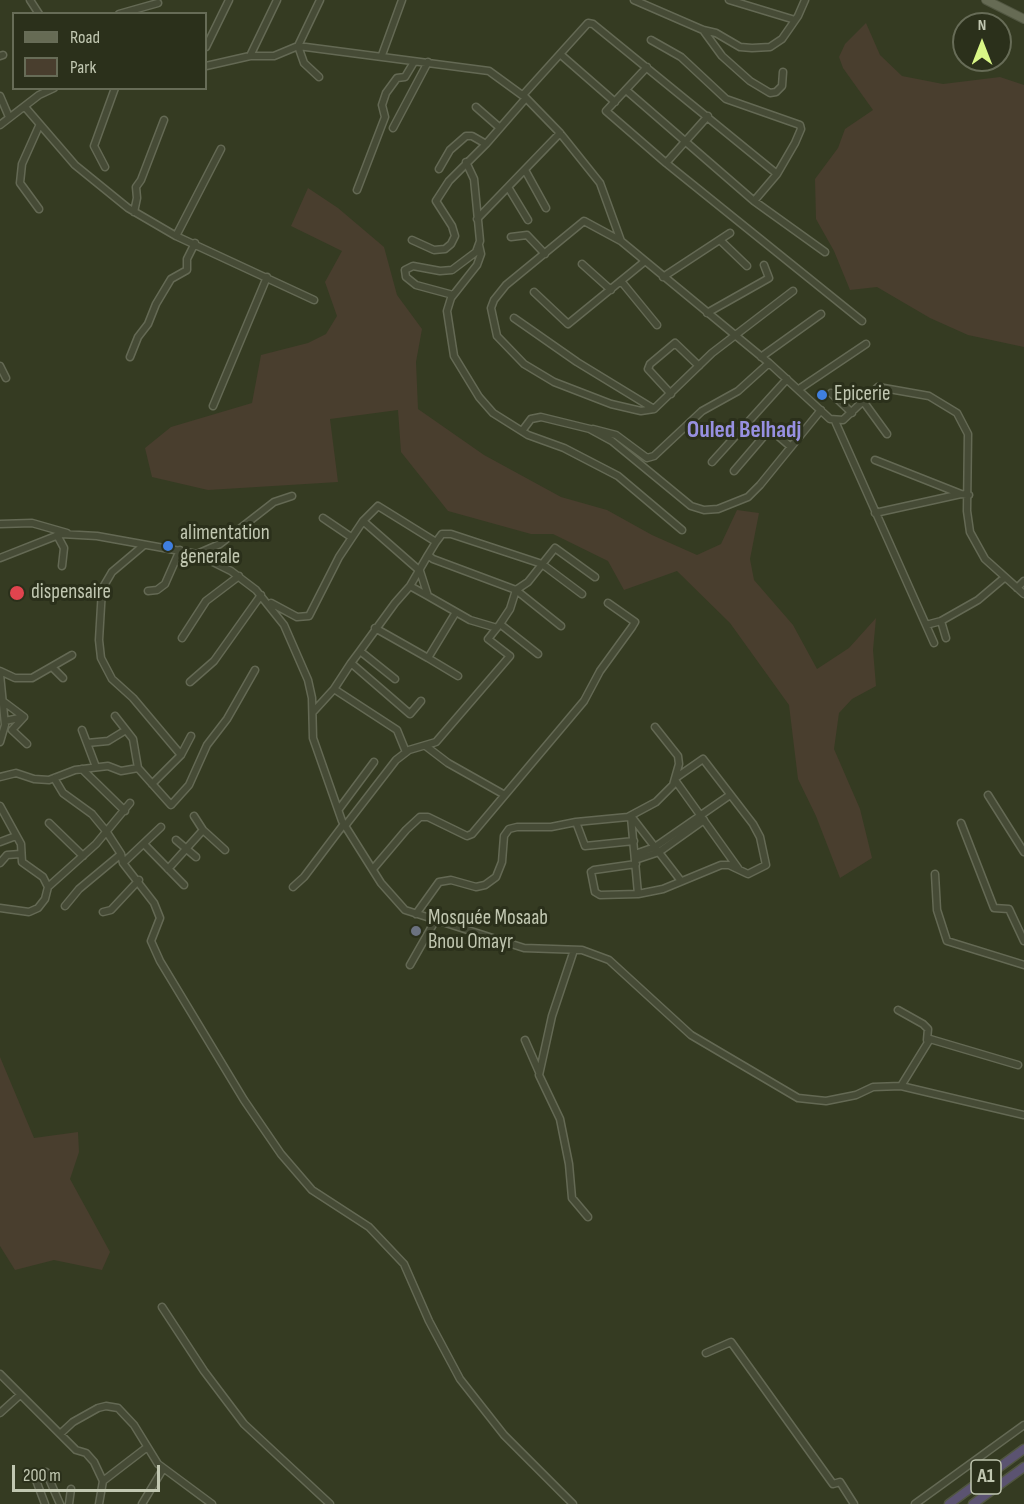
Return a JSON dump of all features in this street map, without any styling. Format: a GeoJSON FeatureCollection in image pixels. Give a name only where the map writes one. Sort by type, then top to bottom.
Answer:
{"type":"FeatureCollection","features":[{"type":"Feature","properties":{"kind":"highway","name":"A1"},"geometry":{"type":"LineString","coordinates":[[949,1504],[1024,1449]]}},
{"type":"Feature","properties":{"kind":"highway","name":"A1"},"geometry":{"type":"LineString","coordinates":[[973,1504],[1024,1467]]}},
{"type":"Feature","properties":{"kind":"main road"},"geometry":{"type":"LineString","coordinates":[[986,0],[1024,19]]}},
{"type":"Feature","properties":{"kind":"street"},"geometry":{"type":"LineString","coordinates":[[250,56],[277,0]]}},
{"type":"Feature","properties":{"kind":"street"},"geometry":{"type":"LineString","coordinates":[[320,0],[298,45],[304,63],[320,77]]}},
{"type":"Feature","properties":{"kind":"street"},"geometry":{"type":"LineString","coordinates":[[382,55],[402,0]]}},
{"type":"Feature","properties":{"kind":"street"},"geometry":{"type":"LineString","coordinates":[[634,0],[703,30],[716,33],[740,47],[762,48],[770,47],[782,39],[795,20],[804,0]]}},
{"type":"Feature","properties":{"kind":"street"},"geometry":{"type":"LineString","coordinates":[[729,0],[795,20]]}},
{"type":"Feature","properties":{"kind":"street"},"geometry":{"type":"LineString","coordinates":[[207,45],[227,2]]}},
{"type":"Feature","properties":{"kind":"street"},"geometry":{"type":"LineString","coordinates":[[126,12],[158,3]]}},
{"type":"Feature","properties":{"kind":"street"},"geometry":{"type":"LineString","coordinates":[[412,240],[434,250],[445,249],[451,244],[455,236],[452,226],[436,201],[449,181],[486,144],[524,96],[588,23],[647,67],[777,174]]}},
{"type":"Feature","properties":{"kind":"street"},"geometry":{"type":"LineString","coordinates":[[703,30],[722,56],[750,81],[770,93],[782,87],[783,72]]}},
{"type":"Feature","properties":{"kind":"street"},"geometry":{"type":"LineString","coordinates":[[651,40],[681,57],[726,99],[800,124],[801,129],[795,143],[777,174],[754,201]]}},
{"type":"Feature","properties":{"kind":"street"},"geometry":{"type":"LineString","coordinates":[[207,66],[250,56],[273,56],[298,45],[382,55],[414,63],[428,62],[489,71],[524,96],[560,133],[600,183],[621,241],[735,334],[835,421],[934,643]]}},
{"type":"Feature","properties":{"kind":"street"},"geometry":{"type":"LineString","coordinates":[[560,54],[615,102]]}},
{"type":"Feature","properties":{"kind":"street"},"geometry":{"type":"LineString","coordinates":[[393,128],[428,62]]}},
{"type":"Feature","properties":{"kind":"street"},"geometry":{"type":"LineString","coordinates":[[357,190],[385,117],[382,105],[386,93],[397,78],[405,77],[414,63]]}},
{"type":"Feature","properties":{"kind":"street"},"geometry":{"type":"LineString","coordinates":[[647,67],[606,111],[666,163],[862,321]]}},
{"type":"Feature","properties":{"kind":"street"},"geometry":{"type":"LineString","coordinates":[[0,125],[50,90]]}},
{"type":"Feature","properties":{"kind":"street"},"geometry":{"type":"LineString","coordinates":[[105,167],[94,146],[114,90]]}},
{"type":"Feature","properties":{"kind":"street"},"geometry":{"type":"LineString","coordinates":[[626,90],[754,201],[825,252]]}},
{"type":"Feature","properties":{"kind":"street"},"geometry":{"type":"LineString","coordinates":[[0,96],[9,117]]}},
{"type":"Feature","properties":{"kind":"street"},"geometry":{"type":"LineString","coordinates":[[25,107],[39,126],[88,177],[134,212],[176,236],[314,300]]}},
{"type":"Feature","properties":{"kind":"street"},"geometry":{"type":"LineString","coordinates":[[476,107],[500,128]]}},
{"type":"Feature","properties":{"kind":"street"},"geometry":{"type":"LineString","coordinates":[[666,163],[708,116]]}},
{"type":"Feature","properties":{"kind":"street"},"geometry":{"type":"LineString","coordinates":[[134,212],[137,198],[136,186],[164,120]]}},
{"type":"Feature","properties":{"kind":"street"},"geometry":{"type":"LineString","coordinates":[[39,126],[22,164],[20,183],[39,209]]}},
{"type":"Feature","properties":{"kind":"street"},"geometry":{"type":"LineString","coordinates":[[477,219],[560,133]]}},
{"type":"Feature","properties":{"kind":"street"},"geometry":{"type":"LineString","coordinates":[[439,169],[454,145],[466,136],[472,136],[486,144]]}},
{"type":"Feature","properties":{"kind":"street"},"geometry":{"type":"LineString","coordinates":[[176,236],[221,149]]}},
{"type":"Feature","properties":{"kind":"street"},"geometry":{"type":"LineString","coordinates":[[466,162],[474,177],[481,254],[477,265],[448,303],[447,315],[456,360],[490,411],[522,431],[564,448],[618,476],[682,530]]}},
{"type":"Feature","properties":{"kind":"street"},"geometry":{"type":"LineString","coordinates":[[525,170],[546,208]]}},
{"type":"Feature","properties":{"kind":"street"},"geometry":{"type":"LineString","coordinates":[[508,187],[528,220]]}},
{"type":"Feature","properties":{"kind":"street"},"geometry":{"type":"LineString","coordinates":[[621,241],[613,239],[584,221],[506,285],[494,300],[491,314],[497,336],[524,364],[554,382],[611,404],[641,411],[654,409],[735,334],[793,291]]}},
{"type":"Feature","properties":{"kind":"street"},"geometry":{"type":"LineString","coordinates":[[663,277],[730,233]]}},
{"type":"Feature","properties":{"kind":"street"},"geometry":{"type":"LineString","coordinates":[[511,237],[527,235],[545,254]]}},
{"type":"Feature","properties":{"kind":"street"},"geometry":{"type":"LineString","coordinates":[[720,241],[747,266]]}},
{"type":"Feature","properties":{"kind":"street"},"geometry":{"type":"LineString","coordinates":[[130,357],[138,337],[148,324],[156,304],[171,279],[187,270],[187,259],[195,243]]}},
{"type":"Feature","properties":{"kind":"street"},"geometry":{"type":"LineString","coordinates":[[453,295],[416,285],[406,277],[406,268],[415,266],[444,272],[452,270],[476,252],[479,245]]}},
{"type":"Feature","properties":{"kind":"street"},"geometry":{"type":"LineString","coordinates":[[534,292],[568,324],[644,262]]}},
{"type":"Feature","properties":{"kind":"street"},"geometry":{"type":"LineString","coordinates":[[582,264],[611,290]]}},
{"type":"Feature","properties":{"kind":"street"},"geometry":{"type":"LineString","coordinates":[[707,313],[769,278],[764,265]]}},
{"type":"Feature","properties":{"kind":"street"},"geometry":{"type":"LineString","coordinates":[[213,406],[267,277]]}},
{"type":"Feature","properties":{"kind":"street"},"geometry":{"type":"LineString","coordinates":[[621,281],[657,325]]}},
{"type":"Feature","properties":{"kind":"street"},"geometry":{"type":"LineString","coordinates":[[761,357],[821,314]]}},
{"type":"Feature","properties":{"kind":"street"},"geometry":{"type":"LineString","coordinates":[[514,318],[577,362],[654,409]]}},
{"type":"Feature","properties":{"kind":"street"},"geometry":{"type":"LineString","coordinates":[[671,394],[648,369],[650,364],[675,343],[699,366]]}},
{"type":"Feature","properties":{"kind":"street"},"geometry":{"type":"LineString","coordinates":[[799,389],[867,344]]}},
{"type":"Feature","properties":{"kind":"street"},"geometry":{"type":"LineString","coordinates":[[522,431],[531,419],[541,417],[616,435],[647,458],[654,456],[702,411],[738,391],[768,363]]}},
{"type":"Feature","properties":{"kind":"street"},"geometry":{"type":"LineString","coordinates":[[0,366],[6,378]]}},
{"type":"Feature","properties":{"kind":"street"},"geometry":{"type":"LineString","coordinates":[[712,462],[787,380]]}},
{"type":"Feature","properties":{"kind":"street"},"geometry":{"type":"LineString","coordinates":[[835,421],[843,420],[852,413],[872,390],[878,387],[929,396],[957,413],[968,434],[965,494],[970,532],[985,560],[1024,594]]}},
{"type":"Feature","properties":{"kind":"street"},"geometry":{"type":"LineString","coordinates":[[831,393],[852,413]]}},
{"type":"Feature","properties":{"kind":"street"},"geometry":{"type":"LineString","coordinates":[[863,401],[887,434]]}},
{"type":"Feature","properties":{"kind":"street"},"geometry":{"type":"LineString","coordinates":[[590,429],[612,441],[684,501],[704,510],[718,509],[748,497],[820,410]]}},
{"type":"Feature","properties":{"kind":"street"},"geometry":{"type":"LineString","coordinates":[[734,471],[770,429],[791,447]]}},
{"type":"Feature","properties":{"kind":"street"},"geometry":{"type":"LineString","coordinates":[[875,460],[965,494]]}},
{"type":"Feature","properties":{"kind":"street"},"geometry":{"type":"LineString","coordinates":[[875,513],[965,494]]}},
{"type":"Feature","properties":{"kind":"street"},"geometry":{"type":"LineString","coordinates":[[197,554],[220,544],[271,504],[292,496]]}},
{"type":"Feature","properties":{"kind":"street"},"geometry":{"type":"LineString","coordinates":[[0,558],[57,535],[70,534],[114,538],[180,550],[197,554],[239,576],[263,597],[297,617],[309,616],[351,537],[375,507],[380,506],[436,542]]}},
{"type":"Feature","properties":{"kind":"street"},"geometry":{"type":"LineString","coordinates":[[323,518],[351,537]]}},
{"type":"Feature","properties":{"kind":"street"},"geometry":{"type":"LineString","coordinates":[[363,521],[420,571],[428,596]]}},
{"type":"Feature","properties":{"kind":"street"},"geometry":{"type":"LineString","coordinates":[[0,524],[32,523],[70,534]]}},
{"type":"Feature","properties":{"kind":"street"},"geometry":{"type":"LineString","coordinates":[[313,712],[334,688],[375,628],[410,586],[442,534],[451,534],[542,564],[582,594]]}},
{"type":"Feature","properties":{"kind":"street"},"geometry":{"type":"LineString","coordinates":[[57,535],[65,551],[62,566]]}},
{"type":"Feature","properties":{"kind":"street"},"geometry":{"type":"LineString","coordinates":[[144,545],[112,572],[102,588],[99,640],[101,658],[116,684],[133,698],[181,755]]}},
{"type":"Feature","properties":{"kind":"street"},"geometry":{"type":"LineString","coordinates":[[293,887],[304,877],[406,752],[427,747],[436,742],[510,656],[488,639],[510,609],[516,590],[528,582],[555,548],[595,577]]}},
{"type":"Feature","properties":{"kind":"street"},"geometry":{"type":"LineString","coordinates":[[148,591],[157,590],[165,584],[180,550]]}},
{"type":"Feature","properties":{"kind":"street"},"geometry":{"type":"LineString","coordinates":[[428,555],[516,590],[561,626]]}},
{"type":"Feature","properties":{"kind":"street"},"geometry":{"type":"LineString","coordinates":[[182,638],[206,601],[239,576]]}},
{"type":"Feature","properties":{"kind":"street"},"geometry":{"type":"LineString","coordinates":[[926,625],[940,621],[978,600],[1004,578]]}},
{"type":"Feature","properties":{"kind":"street"},"geometry":{"type":"LineString","coordinates":[[1017,588],[1024,581]]}},
{"type":"Feature","properties":{"kind":"street"},"geometry":{"type":"LineString","coordinates":[[410,586],[456,612],[498,626],[538,654]]}},
{"type":"Feature","properties":{"kind":"street"},"geometry":{"type":"LineString","coordinates":[[190,682],[214,661],[263,597]]}},
{"type":"Feature","properties":{"kind":"street"},"geometry":{"type":"LineString","coordinates":[[263,597],[284,625],[308,680],[313,712],[313,738],[345,825],[397,904],[435,921],[532,950],[574,950],[609,960],[691,1035],[798,1098],[826,1101],[856,1095],[873,1087],[902,1086],[1024,1114]]}},
{"type":"Feature","properties":{"kind":"street"},"geometry":{"type":"LineString","coordinates":[[373,869],[420,817],[428,817],[470,836],[503,794],[584,701],[600,671],[635,622],[608,603]]}},
{"type":"Feature","properties":{"kind":"street"},"geometry":{"type":"LineString","coordinates":[[428,658],[456,612]]}},
{"type":"Feature","properties":{"kind":"street"},"geometry":{"type":"LineString","coordinates":[[940,621],[946,638]]}},
{"type":"Feature","properties":{"kind":"street"},"geometry":{"type":"LineString","coordinates":[[375,628],[458,676]]}},
{"type":"Feature","properties":{"kind":"street"},"geometry":{"type":"LineString","coordinates":[[360,651],[395,679]]}},
{"type":"Feature","properties":{"kind":"street"},"geometry":{"type":"LineString","coordinates":[[0,742],[5,724],[0,673],[15,678],[32,678],[72,655]]}},
{"type":"Feature","properties":{"kind":"street"},"geometry":{"type":"LineString","coordinates":[[351,663],[410,714],[421,701]]}},
{"type":"Feature","properties":{"kind":"street"},"geometry":{"type":"LineString","coordinates":[[52,667],[63,678]]}},
{"type":"Feature","properties":{"kind":"street"},"geometry":{"type":"LineString","coordinates":[[115,716],[133,739],[138,768],[169,804],[187,788],[207,745],[227,719],[255,670]]}},
{"type":"Feature","properties":{"kind":"street"},"geometry":{"type":"LineString","coordinates":[[334,688],[397,730],[406,752]]}},
{"type":"Feature","properties":{"kind":"street"},"geometry":{"type":"LineString","coordinates":[[3,706],[24,717]]}},
{"type":"Feature","properties":{"kind":"street"},"geometry":{"type":"LineString","coordinates":[[5,724],[24,717]]}},
{"type":"Feature","properties":{"kind":"street"},"geometry":{"type":"LineString","coordinates":[[12,730],[24,717]]}},
{"type":"Feature","properties":{"kind":"street"},"geometry":{"type":"LineString","coordinates":[[5,724],[27,744]]}},
{"type":"Feature","properties":{"kind":"street"},"geometry":{"type":"LineString","coordinates":[[416,914],[439,882],[451,880],[476,887],[486,885],[496,877],[502,862],[504,836],[509,830],[517,827],[551,828],[576,822],[631,816],[656,802],[673,785],[678,756],[655,727]]}},
{"type":"Feature","properties":{"kind":"street"},"geometry":{"type":"LineString","coordinates":[[82,730],[96,768]]}},
{"type":"Feature","properties":{"kind":"street"},"geometry":{"type":"LineString","coordinates":[[87,743],[108,741],[126,730]]}},
{"type":"Feature","properties":{"kind":"street"},"geometry":{"type":"LineString","coordinates":[[152,784],[181,755],[191,736]]}},
{"type":"Feature","properties":{"kind":"street"},"geometry":{"type":"LineString","coordinates":[[427,747],[448,763],[503,794]]}},
{"type":"Feature","properties":{"kind":"street"},"geometry":{"type":"LineString","coordinates":[[676,778],[703,759],[730,795],[760,837],[765,865],[748,874],[721,865],[663,890],[638,894],[600,895],[595,892],[591,872],[657,850],[730,795]]}},
{"type":"Feature","properties":{"kind":"street"},"geometry":{"type":"LineString","coordinates":[[339,809],[374,762]]}},
{"type":"Feature","properties":{"kind":"street"},"geometry":{"type":"LineString","coordinates":[[0,777],[13,773],[41,780],[82,769],[108,766],[121,771],[138,768]]}},
{"type":"Feature","properties":{"kind":"street"},"geometry":{"type":"LineString","coordinates":[[82,769],[125,811]]}},
{"type":"Feature","properties":{"kind":"street"},"geometry":{"type":"LineString","coordinates":[[54,778],[63,793],[92,814],[106,831],[121,854],[123,863],[139,880],[160,914],[159,923],[151,939],[167,975],[281,1154],[312,1190],[369,1227],[405,1264],[429,1321],[460,1379],[504,1435],[573,1504]]}},
{"type":"Feature","properties":{"kind":"street"},"geometry":{"type":"LineString","coordinates":[[676,778],[738,869]]}},
{"type":"Feature","properties":{"kind":"street"},"geometry":{"type":"LineString","coordinates":[[988,795],[1024,852]]}},
{"type":"Feature","properties":{"kind":"street"},"geometry":{"type":"LineString","coordinates":[[0,908],[32,911],[45,899],[48,887],[84,856],[130,803]]}},
{"type":"Feature","properties":{"kind":"street"},"geometry":{"type":"LineString","coordinates":[[0,806],[3,818],[21,844],[20,854],[23,864],[43,877],[48,887]]}},
{"type":"Feature","properties":{"kind":"street"},"geometry":{"type":"LineString","coordinates":[[194,816],[203,830],[225,850]]}},
{"type":"Feature","properties":{"kind":"street"},"geometry":{"type":"LineString","coordinates":[[631,816],[638,894]]}},
{"type":"Feature","properties":{"kind":"street"},"geometry":{"type":"LineString","coordinates":[[631,816],[681,881]]}},
{"type":"Feature","properties":{"kind":"street"},"geometry":{"type":"LineString","coordinates":[[576,822],[585,846],[634,841]]}},
{"type":"Feature","properties":{"kind":"street"},"geometry":{"type":"LineString","coordinates":[[961,822],[994,908],[1010,909],[1024,941]]}},
{"type":"Feature","properties":{"kind":"street"},"geometry":{"type":"LineString","coordinates":[[49,823],[84,856]]}},
{"type":"Feature","properties":{"kind":"street"},"geometry":{"type":"LineString","coordinates":[[123,863],[161,827]]}},
{"type":"Feature","properties":{"kind":"street"},"geometry":{"type":"LineString","coordinates":[[168,868],[203,830]]}},
{"type":"Feature","properties":{"kind":"street"},"geometry":{"type":"LineString","coordinates":[[0,842],[16,836]]}},
{"type":"Feature","properties":{"kind":"street"},"geometry":{"type":"LineString","coordinates":[[176,840],[196,857]]}},
{"type":"Feature","properties":{"kind":"street"},"geometry":{"type":"LineString","coordinates":[[144,844],[184,885]]}},
{"type":"Feature","properties":{"kind":"street"},"geometry":{"type":"LineString","coordinates":[[0,863],[7,855],[20,854]]}},
{"type":"Feature","properties":{"kind":"street"},"geometry":{"type":"LineString","coordinates":[[65,906],[79,889],[121,854]]}},
{"type":"Feature","properties":{"kind":"street"},"geometry":{"type":"LineString","coordinates":[[935,874],[937,910],[947,941],[1024,965]]}},
{"type":"Feature","properties":{"kind":"street"},"geometry":{"type":"LineString","coordinates":[[103,912],[111,910],[139,880]]}},
{"type":"Feature","properties":{"kind":"street"},"geometry":{"type":"LineString","coordinates":[[410,965],[435,921]]}},
{"type":"Feature","properties":{"kind":"street"},"geometry":{"type":"LineString","coordinates":[[540,1075],[549,1026],[574,950]]}},
{"type":"Feature","properties":{"kind":"street"},"geometry":{"type":"LineString","coordinates":[[898,1010],[928,1029],[927,1040],[902,1086]]}},
{"type":"Feature","properties":{"kind":"street"},"geometry":{"type":"LineString","coordinates":[[525,1040],[560,1119],[569,1164],[572,1198],[588,1217]]}},
{"type":"Feature","properties":{"kind":"street"},"geometry":{"type":"LineString","coordinates":[[927,1040],[1018,1065]]}},
{"type":"Feature","properties":{"kind":"street"},"geometry":{"type":"LineString","coordinates":[[162,1307],[204,1371],[244,1424],[330,1504]]}},
{"type":"Feature","properties":{"kind":"street"},"geometry":{"type":"LineString","coordinates":[[706,1353],[731,1342],[833,1484],[840,1482],[854,1504]]}},
{"type":"Feature","properties":{"kind":"street"},"geometry":{"type":"LineString","coordinates":[[0,1374],[76,1450],[86,1453],[94,1462],[103,1481],[99,1504]]}},
{"type":"Feature","properties":{"kind":"street"},"geometry":{"type":"LineString","coordinates":[[0,1389],[8,1383]]}},
{"type":"Feature","properties":{"kind":"street"},"geometry":{"type":"LineString","coordinates":[[0,1413],[20,1395]]}},
{"type":"Feature","properties":{"kind":"street"},"geometry":{"type":"LineString","coordinates":[[60,1434],[73,1422],[98,1408],[106,1406],[118,1408],[134,1425],[146,1448],[163,1469],[212,1504]]}},
{"type":"Feature","properties":{"kind":"street"},"geometry":{"type":"LineString","coordinates":[[915,1504],[1024,1425]]}},
{"type":"Feature","properties":{"kind":"street"},"geometry":{"type":"LineString","coordinates":[[103,1481],[146,1448]]}},
{"type":"Feature","properties":{"kind":"street"},"geometry":{"type":"LineString","coordinates":[[142,1504],[163,1469]]}},
{"type":"Feature","properties":{"kind":"street"},"geometry":{"type":"LineString","coordinates":[[46,1472],[60,1504]]}},
{"type":"Feature","properties":{"kind":"street"},"geometry":{"type":"LineString","coordinates":[[34,1475],[45,1504]]}},
{"type":"Feature","properties":{"kind":"street"},"geometry":{"type":"LineString","coordinates":[[69,1504],[71,1489]]}},
{"type":"Feature","properties":{"kind":"green space"},"geometry":{"type":"Polygon","coordinates":[[[866,23],[880,55],[902,76],[943,84],[1000,77],[1024,85],[1024,347],[968,335],[930,318],[877,287],[850,290],[834,251],[816,219],[815,179],[838,148],[845,129],[873,110],[843,68],[839,57],[845,44],[866,23]]]}},
{"type":"Feature","properties":{"kind":"green space"},"geometry":{"type":"Polygon","coordinates":[[[308,188],[338,208],[384,247],[397,295],[422,329],[416,362],[418,409],[484,455],[561,497],[607,510],[652,535],[697,555],[721,544],[737,510],[759,513],[750,559],[754,580],[793,625],[817,669],[849,648],[876,618],[873,650],[876,686],[852,699],[839,713],[834,749],[860,809],[872,858],[840,878],[816,816],[798,779],[789,705],[730,623],[677,571],[624,590],[608,561],[553,534],[531,534],[448,511],[401,452],[398,410],[330,419],[338,482],[208,490],[152,477],[145,448],[171,427],[252,403],[261,355],[308,343],[326,334],[337,316],[325,282],[342,251],[291,226],[308,188]]]}},
{"type":"Feature","properties":{"kind":"green space"},"geometry":{"type":"Polygon","coordinates":[[[0,1057],[34,1138],[78,1132],[79,1152],[70,1179],[110,1252],[102,1270],[54,1260],[15,1270],[0,1246],[0,1057]]]}},
{"type":"Feature","properties":{"kind":"place","name":"Epicerie"},"geometry":{"type":"Point","coordinates":[822,395]}},
{"type":"Feature","properties":{"kind":"place","name":"alimentation generale"},"geometry":{"type":"Point","coordinates":[168,546]}},
{"type":"Feature","properties":{"kind":"place","name":"dispensaire"},"geometry":{"type":"Point","coordinates":[17,593]}},
{"type":"Feature","properties":{"kind":"place","name":"Mosquée Mosaab Bnou Omayr"},"geometry":{"type":"Point","coordinates":[416,931]}},
{"type":"Feature","properties":{"kind":"district","name":"Ouled Belhadj"},"geometry":{"type":"Point","coordinates":[744,431]}}]}
